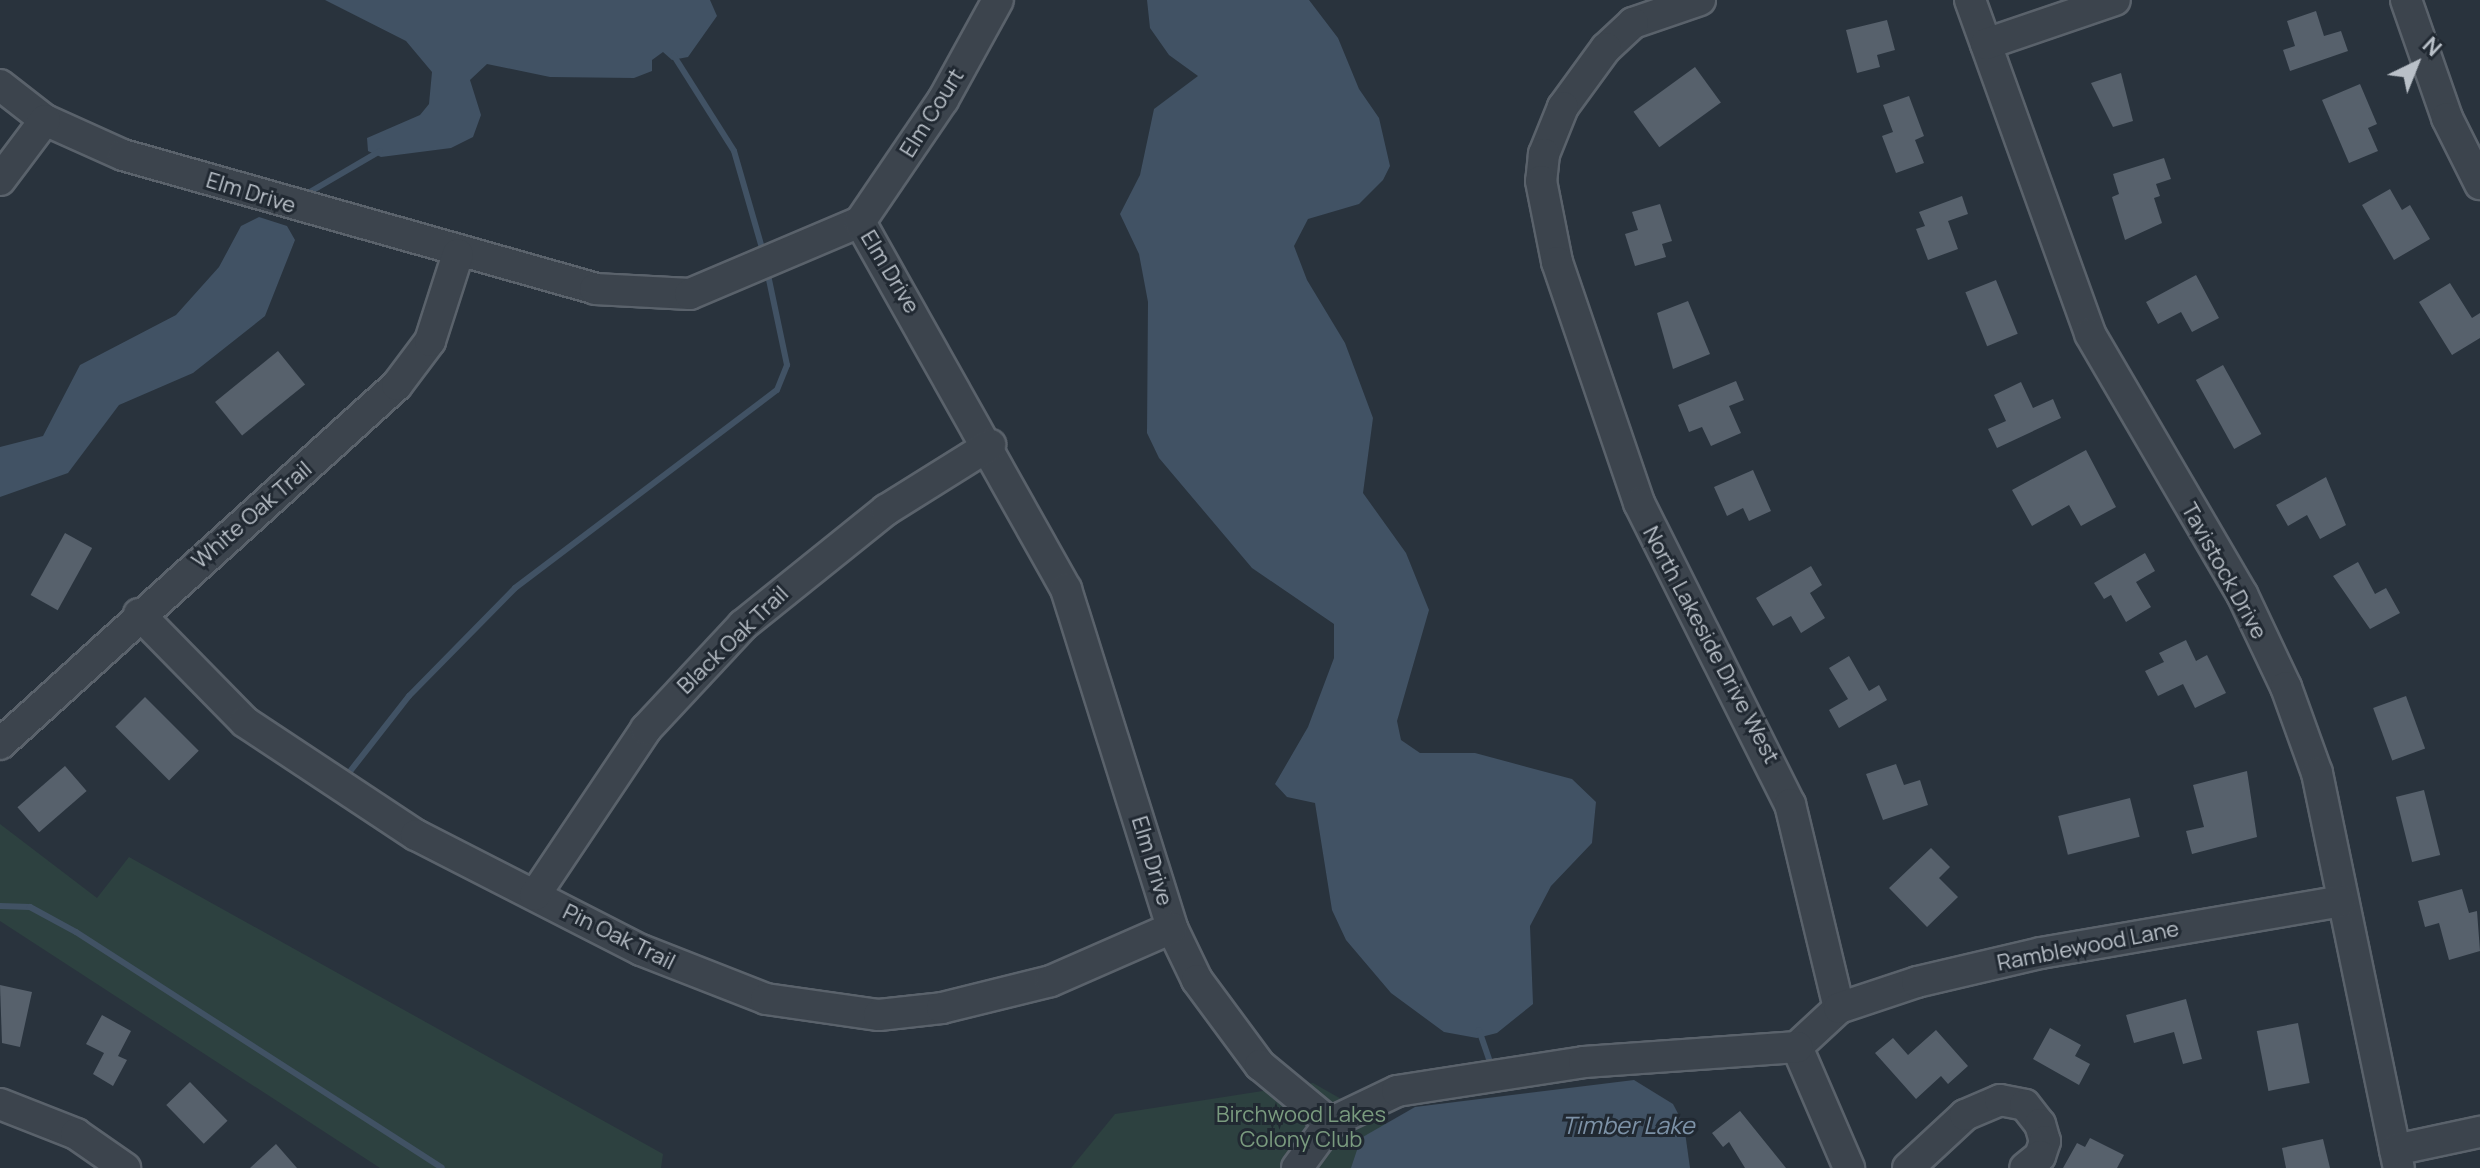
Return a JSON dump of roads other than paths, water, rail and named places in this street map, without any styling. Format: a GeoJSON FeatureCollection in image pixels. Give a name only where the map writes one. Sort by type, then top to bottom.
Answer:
{"type":"FeatureCollection","features":[{"type":"Feature","properties":{"kind":"street","name":"Elm Court"},"geometry":{"type":"LineString","coordinates":[[860,222],[943,100],[998,0]]}},
{"type":"Feature","properties":{"kind":"street","name":"North Lakeside Drive West"},"geometry":{"type":"LineString","coordinates":[[1700,0],[1633,23],[1606,48],[1573,90],[1547,146],[1541,181],[1550,235],[1610,419],[1674,582],[1780,778],[1804,847],[1839,1008]]}},
{"type":"Feature","properties":{"kind":"street","name":"Tavistock Drive"},"geometry":{"type":"LineString","coordinates":[[1970,0],[2090,334],[2242,594],[2286,687],[2317,773],[2341,901],[2397,1159]]}},
{"type":"Feature","properties":{"kind":"street"},"geometry":{"type":"LineString","coordinates":[[1986,44],[2115,0]]}},
{"type":"Feature","properties":{"kind":"street"},"geometry":{"type":"LineString","coordinates":[[2406,0],[2447,118],[2480,184]]}},
{"type":"Feature","properties":{"kind":"street","name":"Elm Drive"},"geometry":{"type":"LineString","coordinates":[[0,85],[45,120],[123,155],[458,254],[595,289],[690,294],[860,222],[990,445],[1066,589],[1172,928],[1197,980],[1260,1065],[1330,1123]]}},
{"type":"Feature","properties":{"kind":"street"},"geometry":{"type":"LineString","coordinates":[[0,180],[45,120]]}},
{"type":"Feature","properties":{"kind":"street","name":"White Oak Trail"},"geometry":{"type":"LineString","coordinates":[[0,744],[139,614],[397,385],[430,341],[458,254]]}},
{"type":"Feature","properties":{"kind":"street","name":"Black Oak Trail"},"geometry":{"type":"LineString","coordinates":[[535,895],[646,729],[743,625],[886,510],[990,445]]}},
{"type":"Feature","properties":{"kind":"street","name":"Pin Oak Trail"},"geometry":{"type":"LineString","coordinates":[[139,614],[245,722],[416,835],[641,950],[766,999],[879,1015],[942,1008],[1051,981],[1172,928]]}},
{"type":"Feature","properties":{"kind":"street","name":"Ramblewood Lane"},"geometry":{"type":"LineString","coordinates":[[1839,1008],[2041,953],[2341,901]]}},
{"type":"Feature","properties":{"kind":"street"},"geometry":{"type":"LineString","coordinates":[[1297,1168],[1330,1123],[1374,1098],[1447,1082],[1708,1049],[1797,1047],[1839,1008]]}},
{"type":"Feature","properties":{"kind":"street"},"geometry":{"type":"LineString","coordinates":[[1797,1047],[1849,1168]]}},
{"type":"Feature","properties":{"kind":"street"},"geometry":{"type":"LineString","coordinates":[[1908,1168],[1965,1115],[2000,1100],[2025,1105],[2040,1124],[2045,1141],[2040,1156],[2025,1168]]}},
{"type":"Feature","properties":{"kind":"street"},"geometry":{"type":"LineString","coordinates":[[0,1104],[76,1134],[125,1168]]}},
{"type":"Feature","properties":{"kind":"street"},"geometry":{"type":"LineString","coordinates":[[2397,1159],[2480,1132]]}},
{"type":"Feature","properties":{"kind":"water"},"geometry":{"type":"Polygon","coordinates":[[[325,0],[710,0],[717,16],[688,57],[672,60],[663,52],[652,60],[652,71],[634,78],[550,77],[487,64],[470,80],[481,115],[473,137],[451,148],[381,157],[368,151],[367,138],[420,115],[429,104],[432,72],[406,41],[325,0]]]}},
{"type":"Feature","properties":{"kind":"water"},"geometry":{"type":"Polygon","coordinates":[[[1147,0],[1309,0],[1338,38],[1359,89],[1379,118],[1390,166],[1383,180],[1359,204],[1308,219],[1294,246],[1307,280],[1345,343],[1373,418],[1363,493],[1406,553],[1429,610],[1397,721],[1401,740],[1420,753],[1475,753],[1572,779],[1596,802],[1592,843],[1551,886],[1530,926],[1533,1004],[1497,1033],[1477,1038],[1444,1032],[1391,993],[1346,940],[1332,910],[1315,803],[1287,797],[1275,784],[1308,727],[1334,658],[1334,624],[1252,568],[1159,458],[1147,433],[1148,302],[1139,254],[1120,214],[1140,175],[1154,109],[1198,76],[1169,55],[1150,28],[1147,0]]]}},
{"type":"Feature","properties":{"kind":"water"},"geometry":{"type":"Polygon","coordinates":[[[259,217],[287,226],[295,240],[265,316],[193,373],[119,405],[68,473],[0,497],[0,447],[43,436],[80,365],[176,315],[219,267],[241,226],[259,217]]]}},
{"type":"Feature","properties":{"kind":"water","name":"Timber Lake"},"geometry":{"type":"Polygon","coordinates":[[[1634,1080],[1673,1104],[1684,1125],[1690,1168],[1351,1168],[1361,1138],[1415,1107],[1634,1080]]]}},
{"type":"Feature","properties":{"kind":"waterway"},"geometry":{"type":"LineString","coordinates":[[674,56],[734,151],[764,255]]}},
{"type":"Feature","properties":{"kind":"waterway"},"geometry":{"type":"LineString","coordinates":[[303,196],[380,151]]}},
{"type":"Feature","properties":{"kind":"waterway"},"geometry":{"type":"LineString","coordinates":[[348,774],[409,696],[515,588],[777,390],[787,365],[767,270]]}},
{"type":"Feature","properties":{"kind":"waterway"},"geometry":{"type":"LineString","coordinates":[[0,906],[30,907],[76,932],[442,1168]]}},
{"type":"Feature","properties":{"kind":"waterway"},"geometry":{"type":"LineString","coordinates":[[1479,1030],[1492,1068]]}},
{"type":"Feature","properties":{"kind":"park label","name":"Birchwood Lakes Colony Club"},"geometry":{"type":"Point","coordinates":[1301,1126]}}]}
